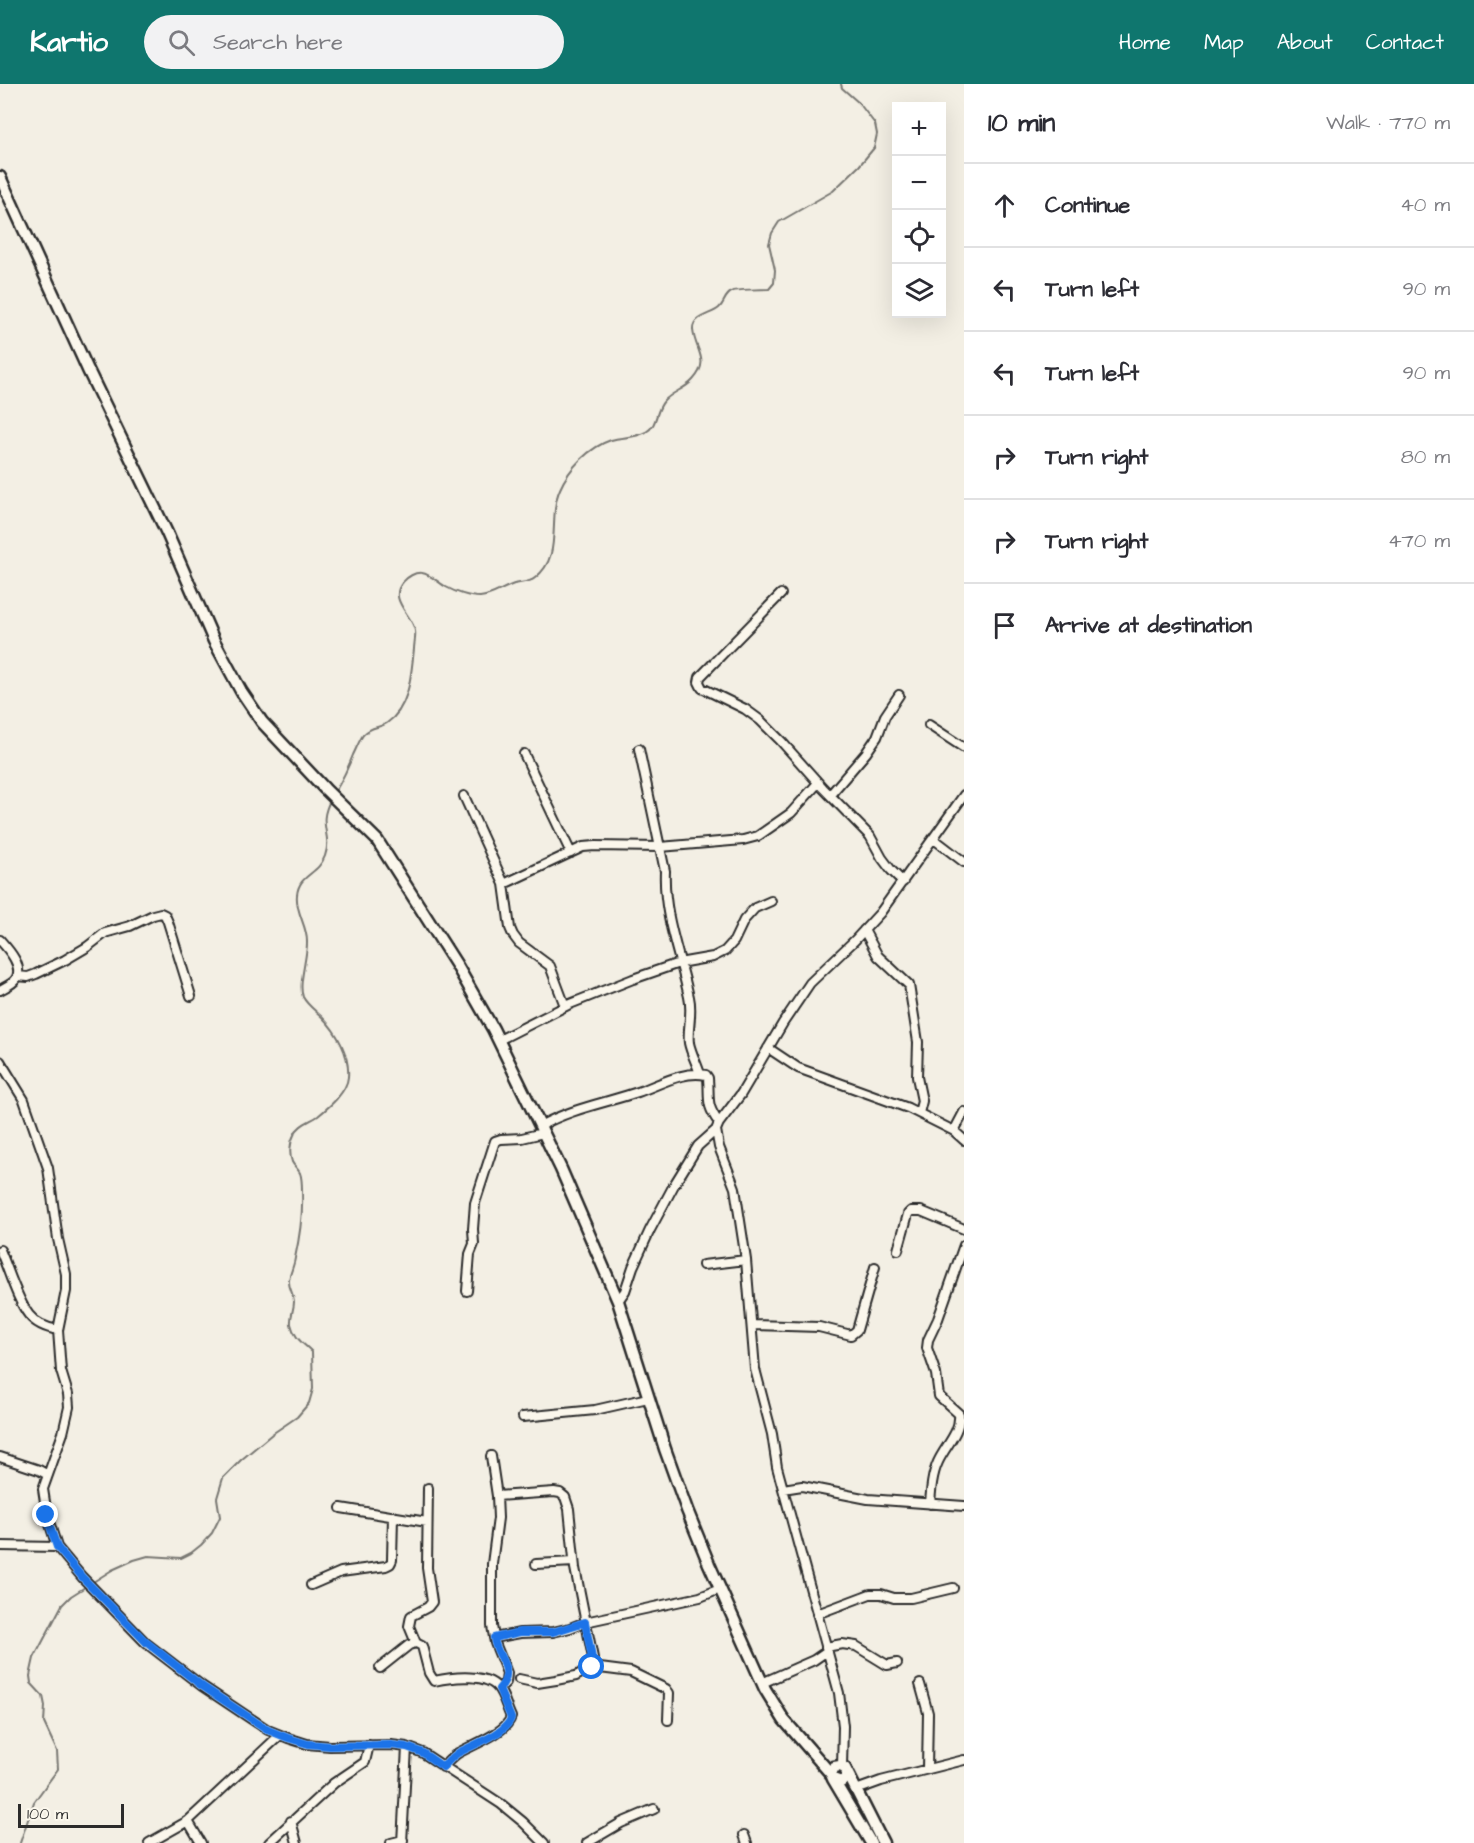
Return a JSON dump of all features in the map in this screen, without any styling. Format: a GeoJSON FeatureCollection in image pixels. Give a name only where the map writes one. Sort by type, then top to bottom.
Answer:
{"type":"FeatureCollection","features":[{"type":"Feature","properties":{"kind":"main road"},"geometry":{"type":"LineString","coordinates":[[0,177],[88,370],[167,533],[219,651],[241,691],[262,722],[377,840],[474,993],[541,1129],[618,1300],[648,1398],[687,1510],[762,1683],[784,1720],[832,1777],[871,1843]]}},
{"type":"Feature","properties":{"kind":"main road"},"geometry":{"type":"LineString","coordinates":[[832,1777],[834,1767],[844,1770],[883,1843]]}},
{"type":"Feature","properties":{"kind":"street"},"geometry":{"type":"LineString","coordinates":[[781,594],[700,677],[699,682],[702,688],[745,709],[760,720],[870,836],[882,858],[903,882]]}},
{"type":"Feature","properties":{"kind":"street"},"geometry":{"type":"LineString","coordinates":[[830,795],[866,753],[877,737],[885,716],[899,696]]}},
{"type":"Feature","properties":{"kind":"street"},"geometry":{"type":"LineString","coordinates":[[929,725],[964,748]]}},
{"type":"Feature","properties":{"kind":"street"},"geometry":{"type":"LineString","coordinates":[[639,749],[665,871],[664,891],[679,963],[690,998],[689,1041],[700,1074]]}},
{"type":"Feature","properties":{"kind":"street"},"geometry":{"type":"LineString","coordinates":[[524,754],[571,853]]}},
{"type":"Feature","properties":{"kind":"street"},"geometry":{"type":"LineString","coordinates":[[504,884],[583,847],[660,848],[743,840],[758,836],[791,813],[818,783]]}},
{"type":"Feature","properties":{"kind":"street"},"geometry":{"type":"LineString","coordinates":[[618,1300],[625,1291],[650,1230],[698,1146],[717,1127],[741,1094],[783,1023],[810,984],[880,913],[964,795]]}},
{"type":"Feature","properties":{"kind":"street"},"geometry":{"type":"LineString","coordinates":[[464,796],[504,884],[513,935],[519,943],[550,966],[565,1006]]}},
{"type":"Feature","properties":{"kind":"street"},"geometry":{"type":"LineString","coordinates":[[933,839],[964,862]]}},
{"type":"Feature","properties":{"kind":"street"},"geometry":{"type":"LineString","coordinates":[[498,1040],[565,1006],[633,979],[679,963],[713,957],[725,951],[734,941],[744,920],[755,908],[771,901]]}},
{"type":"Feature","properties":{"kind":"street"},"geometry":{"type":"LineString","coordinates":[[18,976],[28,977],[36,974],[87,947],[105,933],[161,914],[165,915],[168,922],[191,996]]}},
{"type":"Feature","properties":{"kind":"street"},"geometry":{"type":"LineString","coordinates":[[864,930],[878,956],[909,986],[918,1041],[917,1077],[922,1101],[919,1113]]}},
{"type":"Feature","properties":{"kind":"street"},"geometry":{"type":"LineString","coordinates":[[0,940],[12,954],[17,964],[18,976],[15,981],[0,990]]}},
{"type":"Feature","properties":{"kind":"street"},"geometry":{"type":"LineString","coordinates":[[768,1048],[798,1068],[919,1113],[954,1131],[964,1140]]}},
{"type":"Feature","properties":{"kind":"street"},"geometry":{"type":"LineString","coordinates":[[0,1061],[24,1101],[48,1168],[58,1239],[66,1274],[66,1291],[58,1330],[61,1371],[68,1394],[69,1407],[63,1433],[43,1489],[46,1515],[57,1547],[82,1577],[146,1642],[202,1686],[268,1730],[308,1744],[407,1747],[423,1753],[501,1804],[544,1843]]}},
{"type":"Feature","properties":{"kind":"street"},"geometry":{"type":"LineString","coordinates":[[467,1291],[470,1254],[474,1244],[475,1203],[495,1141],[522,1138],[541,1129],[555,1117],[678,1078],[706,1075],[708,1103],[717,1127],[719,1147],[735,1188],[746,1260],[755,1369],[772,1434],[777,1467],[839,1693],[843,1726],[844,1770]]}},
{"type":"Feature","properties":{"kind":"street"},"geometry":{"type":"LineString","coordinates":[[954,1131],[964,1113]]}},
{"type":"Feature","properties":{"kind":"street"},"geometry":{"type":"LineString","coordinates":[[898,1250],[910,1210],[921,1210],[964,1229]]}},
{"type":"Feature","properties":{"kind":"street"},"geometry":{"type":"LineString","coordinates":[[930,1504],[932,1483],[938,1462],[957,1429],[960,1418],[959,1414],[939,1396],[936,1374],[927,1348],[928,1340],[964,1245]]}},
{"type":"Feature","properties":{"kind":"street"},"geometry":{"type":"LineString","coordinates":[[0,1250],[29,1315],[45,1327],[58,1330]]}},
{"type":"Feature","properties":{"kind":"street"},"geometry":{"type":"LineString","coordinates":[[703,1265],[746,1260]]}},
{"type":"Feature","properties":{"kind":"street"},"geometry":{"type":"LineString","coordinates":[[752,1325],[819,1327],[851,1335],[857,1330],[875,1267]]}},
{"type":"Feature","properties":{"kind":"street"},"geometry":{"type":"LineString","coordinates":[[523,1417],[595,1410],[648,1398]]}},
{"type":"Feature","properties":{"kind":"street"},"geometry":{"type":"LineString","coordinates":[[491,1455],[498,1518],[492,1564],[494,1638],[507,1673],[506,1682],[499,1689]]}},
{"type":"Feature","properties":{"kind":"street"},"geometry":{"type":"LineString","coordinates":[[0,1457],[48,1475]]}},
{"type":"Feature","properties":{"kind":"street"},"geometry":{"type":"LineString","coordinates":[[783,1489],[802,1486],[868,1499],[964,1506]]}},
{"type":"Feature","properties":{"kind":"street"},"geometry":{"type":"LineString","coordinates":[[428,1488],[427,1568],[432,1602],[428,1607],[411,1616],[410,1626],[416,1643],[422,1646],[429,1672],[434,1681],[469,1677],[486,1680],[499,1689],[511,1718],[508,1724],[496,1733],[455,1755],[443,1767]]}},
{"type":"Feature","properties":{"kind":"street"},"geometry":{"type":"LineString","coordinates":[[497,1496],[545,1492],[560,1493],[565,1497],[569,1509],[574,1562],[592,1667]]}},
{"type":"Feature","properties":{"kind":"street"},"geometry":{"type":"LineString","coordinates":[[341,1508],[427,1522]]}},
{"type":"Feature","properties":{"kind":"street"},"geometry":{"type":"LineString","coordinates":[[311,1585],[341,1572],[390,1564],[393,1516]]}},
{"type":"Feature","properties":{"kind":"street"},"geometry":{"type":"LineString","coordinates":[[0,1546],[57,1547]]}},
{"type":"Feature","properties":{"kind":"street"},"geometry":{"type":"LineString","coordinates":[[536,1564],[574,1562]]}},
{"type":"Feature","properties":{"kind":"street"},"geometry":{"type":"LineString","coordinates":[[817,1614],[870,1594],[911,1598],[953,1588]]}},
{"type":"Feature","properties":{"kind":"street"},"geometry":{"type":"LineString","coordinates":[[494,1638],[520,1632],[553,1632],[585,1622],[700,1597],[720,1589]]}},
{"type":"Feature","properties":{"kind":"street"},"geometry":{"type":"LineString","coordinates":[[380,1668],[416,1643]]}},
{"type":"Feature","properties":{"kind":"street"},"geometry":{"type":"LineString","coordinates":[[762,1683],[814,1660],[826,1649],[842,1644],[856,1646],[886,1665],[897,1663]]}},
{"type":"Feature","properties":{"kind":"street"},"geometry":{"type":"LineString","coordinates":[[519,1679],[537,1683],[576,1676],[592,1667],[631,1672],[666,1689],[669,1693],[668,1720]]}},
{"type":"Feature","properties":{"kind":"street"},"geometry":{"type":"LineString","coordinates":[[920,1684],[928,1713],[927,1769]]}},
{"type":"Feature","properties":{"kind":"street"},"geometry":{"type":"LineString","coordinates":[[149,1843],[188,1821],[280,1735]]}},
{"type":"Feature","properties":{"kind":"street"},"geometry":{"type":"LineString","coordinates":[[269,1843],[334,1783],[365,1762],[369,1745]]}},
{"type":"Feature","properties":{"kind":"street"},"geometry":{"type":"LineString","coordinates":[[391,1843],[403,1841],[407,1747]]}},
{"type":"Feature","properties":{"kind":"street"},"geometry":{"type":"LineString","coordinates":[[856,1790],[881,1781],[964,1760]]}},
{"type":"Feature","properties":{"kind":"street"},"geometry":{"type":"LineString","coordinates":[[587,1843],[621,1823],[654,1809]]}},
{"type":"Feature","properties":{"kind":"street"},"geometry":{"type":"LineString","coordinates":[[188,1821],[201,1843]]}},
{"type":"Feature","properties":{"kind":"street"},"geometry":{"type":"LineString","coordinates":[[291,1821],[297,1843]]}},
{"type":"Feature","properties":{"kind":"waterway"},"geometry":{"type":"LineString","coordinates":[[335,792],[363,735],[387,723],[395,716],[405,699],[410,679],[415,633],[399,601],[399,589],[403,582],[411,575],[422,573],[454,591],[480,597],[514,584],[530,581],[544,569],[552,548],[556,500],[564,481],[575,466],[603,443],[638,435],[650,429],[664,401],[690,383],[701,367],[693,330],[696,322],[719,308],[733,291],[769,289],[774,283],[775,270],[769,244],[772,233],[779,222],[833,191],[874,148],[877,134],[875,124],[859,103],[842,88],[841,84]]}},
{"type":"Feature","properties":{"kind":"waterway"},"geometry":{"type":"LineString","coordinates":[[20,1843],[34,1802],[58,1769],[57,1751],[44,1723],[43,1696],[31,1683],[30,1676],[34,1658],[62,1605],[71,1596],[112,1570],[134,1560],[148,1556],[181,1558],[201,1545],[212,1533],[220,1517],[217,1498],[223,1478],[272,1434],[297,1417],[309,1403],[313,1389],[312,1352],[297,1337],[291,1324],[294,1302],[289,1280],[298,1241],[302,1199],[301,1177],[292,1162],[290,1148],[298,1129],[318,1116],[341,1094],[347,1083],[348,1069],[345,1052],[337,1037],[328,1023],[303,997],[307,937],[298,907],[297,895],[301,883],[318,867],[325,856],[327,848],[325,816],[331,799]]}},
{"type":"Feature","properties":{"kind":"route"},"geometry":{"type":"LineString","coordinates":[[46,1515],[57,1547],[82,1577],[146,1642],[202,1686],[268,1730],[308,1744],[407,1747],[423,1753],[443,1767],[455,1755],[496,1733],[510,1721],[511,1718],[499,1689],[506,1682],[507,1673],[494,1638],[520,1632],[553,1632],[585,1622],[592,1667]]}}]}
